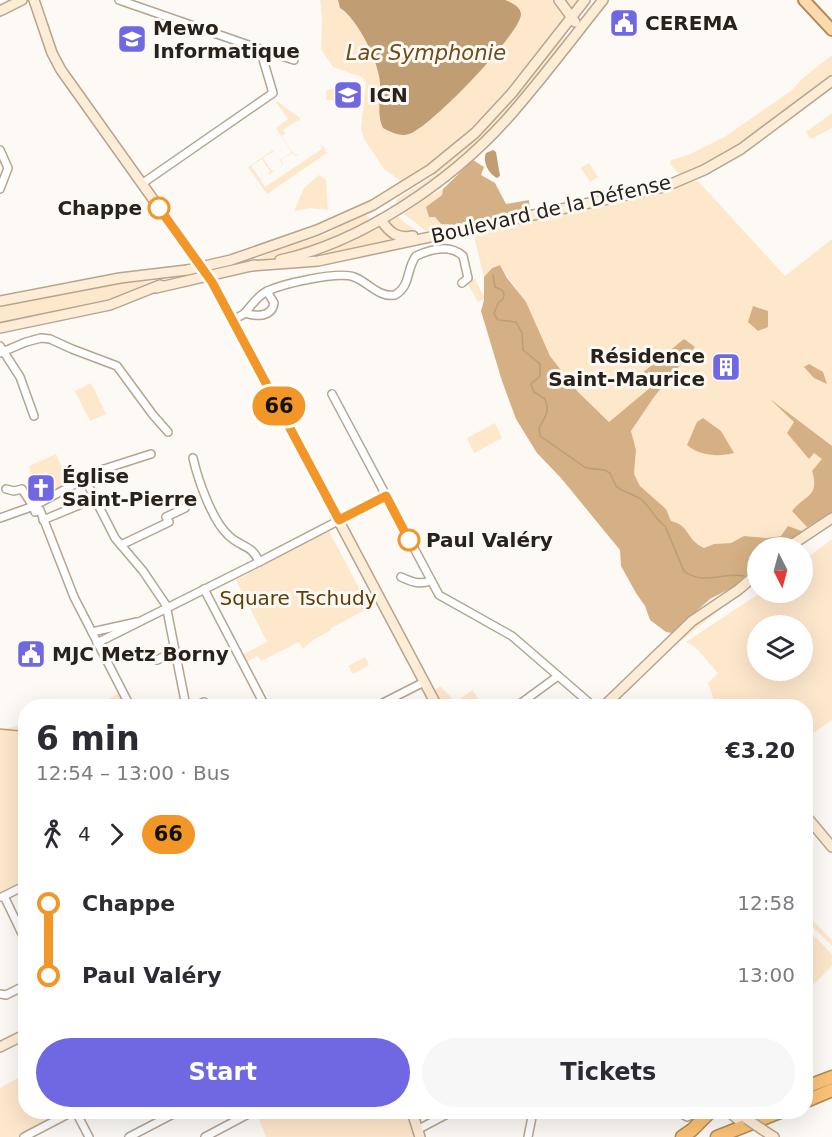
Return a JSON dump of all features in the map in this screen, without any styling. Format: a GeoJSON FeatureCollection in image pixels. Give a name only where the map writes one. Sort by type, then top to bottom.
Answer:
{"type":"FeatureCollection","features":[{"type":"Feature","properties":{"kind":"highway"},"geometry":{"type":"LineString","coordinates":[[813,1084],[832,1077]]}},
{"type":"Feature","properties":{"kind":"highway"},"geometry":{"type":"LineString","coordinates":[[813,1098],[832,1090]]}},
{"type":"Feature","properties":{"kind":"highway"},"geometry":{"type":"LineString","coordinates":[[682,1137],[703,1119]]}},
{"type":"Feature","properties":{"kind":"highway"},"geometry":{"type":"LineString","coordinates":[[717,1137],[762,1119]]}},
{"type":"Feature","properties":{"kind":"main road"},"geometry":{"type":"LineString","coordinates":[[0,11],[22,0]]}},
{"type":"Feature","properties":{"kind":"main road"},"geometry":{"type":"LineString","coordinates":[[34,0],[57,63],[142,183],[180,229],[206,271],[433,699]]}},
{"type":"Feature","properties":{"kind":"main road"},"geometry":{"type":"LineString","coordinates":[[559,0],[571,19],[580,28]]}},
{"type":"Feature","properties":{"kind":"main road"},"geometry":{"type":"LineString","coordinates":[[0,328],[110,305],[330,225],[375,204],[431,169],[475,133],[512,93],[585,0]]}},
{"type":"Feature","properties":{"kind":"main road"},"geometry":{"type":"LineString","coordinates":[[0,302],[120,278],[251,266],[312,251],[382,219],[447,174],[487,139],[506,120],[603,0]]}},
{"type":"Feature","properties":{"kind":"main road"},"geometry":{"type":"LineString","coordinates":[[804,0],[829,25]]}},
{"type":"Feature","properties":{"kind":"main road","name":"Boulevard de la Défense"},"geometry":{"type":"LineString","coordinates":[[251,266],[318,261],[650,190],[704,170],[741,149],[830,82]]}},
{"type":"Feature","properties":{"kind":"main road"},"geometry":{"type":"LineString","coordinates":[[375,204],[392,234],[399,237],[459,231]]}},
{"type":"Feature","properties":{"kind":"main road"},"geometry":{"type":"LineString","coordinates":[[804,537],[832,518]]}},
{"type":"Feature","properties":{"kind":"main road"},"geometry":{"type":"LineString","coordinates":[[610,699],[692,621],[747,582]]}},
{"type":"Feature","properties":{"kind":"main road"},"geometry":{"type":"LineString","coordinates":[[813,824],[832,847]]}},
{"type":"Feature","properties":{"kind":"main road"},"geometry":{"type":"LineString","coordinates":[[0,1047],[18,1038]]}},
{"type":"Feature","properties":{"kind":"main road"},"geometry":{"type":"LineString","coordinates":[[750,1123],[774,1137]]}},
{"type":"Feature","properties":{"kind":"street"},"geometry":{"type":"LineString","coordinates":[[119,0],[262,52],[294,60]]}},
{"type":"Feature","properties":{"kind":"street"},"geometry":{"type":"LineString","coordinates":[[142,183],[273,93],[262,52]]}},
{"type":"Feature","properties":{"kind":"street"},"geometry":{"type":"LineString","coordinates":[[0,150],[8,168],[0,189]]}},
{"type":"Feature","properties":{"kind":"street"},"geometry":{"type":"LineString","coordinates":[[233,320],[245,313],[247,308],[267,291],[278,286],[340,274],[356,277],[383,295],[395,295],[406,286],[410,266],[416,256],[441,249],[453,249],[463,256],[468,278],[462,283]]}},
{"type":"Feature","properties":{"kind":"street"},"geometry":{"type":"LineString","coordinates":[[245,313],[262,315],[268,313],[274,303],[267,291]]}},
{"type":"Feature","properties":{"kind":"street"},"geometry":{"type":"LineString","coordinates":[[34,416],[20,378],[1,350],[41,338],[50,339],[117,366],[168,432]]}},
{"type":"Feature","properties":{"kind":"street"},"geometry":{"type":"LineString","coordinates":[[333,394],[441,597],[512,636],[585,699]]}},
{"type":"Feature","properties":{"kind":"street"},"geometry":{"type":"LineString","coordinates":[[0,518],[34,509],[101,471],[151,454]]}},
{"type":"Feature","properties":{"kind":"street"},"geometry":{"type":"LineString","coordinates":[[193,459],[203,489],[220,524],[229,536],[253,550],[260,562]]}},
{"type":"Feature","properties":{"kind":"street"},"geometry":{"type":"LineString","coordinates":[[85,479],[120,545],[142,571],[167,608],[185,699]]}},
{"type":"Feature","properties":{"kind":"street"},"geometry":{"type":"LineString","coordinates":[[6,489],[14,491],[22,489],[26,498],[43,518],[74,597],[126,699]]}},
{"type":"Feature","properties":{"kind":"street"},"geometry":{"type":"LineString","coordinates":[[97,643],[386,496]]}},
{"type":"Feature","properties":{"kind":"street"},"geometry":{"type":"LineString","coordinates":[[43,518],[94,499]]}},
{"type":"Feature","properties":{"kind":"street"},"geometry":{"type":"LineString","coordinates":[[120,545],[168,522],[166,517],[185,508]]}},
{"type":"Feature","properties":{"kind":"street"},"geometry":{"type":"LineString","coordinates":[[401,577],[415,583],[423,584],[431,581]]}},
{"type":"Feature","properties":{"kind":"street"},"geometry":{"type":"LineString","coordinates":[[204,589],[261,699]]}},
{"type":"Feature","properties":{"kind":"street"},"geometry":{"type":"LineString","coordinates":[[92,632],[142,621]]}},
{"type":"Feature","properties":{"kind":"street"},"geometry":{"type":"LineString","coordinates":[[157,660],[175,651]]}},
{"type":"Feature","properties":{"kind":"street"},"geometry":{"type":"LineString","coordinates":[[179,669],[190,666]]}},
{"type":"Feature","properties":{"kind":"street"},"geometry":{"type":"LineString","coordinates":[[527,699],[558,676]]}},
{"type":"Feature","properties":{"kind":"street"},"geometry":{"type":"LineString","coordinates":[[390,699],[424,682]]}},
{"type":"Feature","properties":{"kind":"street"},"geometry":{"type":"LineString","coordinates":[[18,889],[2,897],[18,927]]}},
{"type":"Feature","properties":{"kind":"street"},"geometry":{"type":"LineString","coordinates":[[0,994],[6,995],[18,989]]}},
{"type":"Feature","properties":{"kind":"street"},"geometry":{"type":"LineString","coordinates":[[24,1137],[60,1119]]}},
{"type":"Feature","properties":{"kind":"street"},"geometry":{"type":"LineString","coordinates":[[78,1119],[89,1137]]}},
{"type":"Feature","properties":{"kind":"street"},"geometry":{"type":"LineString","coordinates":[[129,1137],[164,1119]]}},
{"type":"Feature","properties":{"kind":"street"},"geometry":{"type":"LineString","coordinates":[[205,1137],[239,1119]]}},
{"type":"Feature","properties":{"kind":"street"},"geometry":{"type":"LineString","coordinates":[[418,1133],[440,1119]]}},
{"type":"Feature","properties":{"kind":"street"},"geometry":{"type":"LineString","coordinates":[[528,1137],[532,1119]]}},
{"type":"Feature","properties":{"kind":"green space"},"geometry":{"type":"Polygon","coordinates":[[[320,0],[585,0],[499,107],[407,185],[384,169],[364,139],[361,129],[366,82],[362,77],[333,67],[321,49],[320,0]]]}},
{"type":"Feature","properties":{"kind":"green space"},"geometry":{"type":"Polygon","coordinates":[[[561,34],[568,39],[508,112],[479,143],[398,206],[396,200],[431,177],[450,159],[561,34]]]}},
{"type":"Feature","properties":{"kind":"green space"},"geometry":{"type":"Polygon","coordinates":[[[832,55],[832,75],[792,107],[723,154],[722,157],[679,174],[670,164],[671,160],[688,155],[726,136],[792,90],[832,55]]]}},
{"type":"Feature","properties":{"kind":"green space"},"geometry":{"type":"Polygon","coordinates":[[[336,84],[345,87],[341,97],[337,100],[326,100],[326,91],[335,88],[336,84]]]}},
{"type":"Feature","properties":{"kind":"green space"},"geometry":{"type":"Polygon","coordinates":[[[277,101],[300,118],[299,122],[298,120],[283,130],[285,133],[282,136],[295,155],[299,154],[296,156],[292,153],[281,160],[283,164],[281,167],[282,164],[276,155],[280,160],[292,152],[276,128],[288,119],[277,101]]]}},
{"type":"Feature","properties":{"kind":"green space"},"geometry":{"type":"Polygon","coordinates":[[[832,113],[832,128],[811,139],[806,132],[832,113]]]}},
{"type":"Feature","properties":{"kind":"green space"},"geometry":{"type":"Polygon","coordinates":[[[320,143],[325,149],[328,148],[325,150],[327,153],[267,194],[248,167],[274,151],[263,158],[272,171],[275,170],[269,175],[267,175],[270,172],[262,159],[251,166],[260,179],[263,178],[261,181],[265,187],[322,149],[320,143]]]}},
{"type":"Feature","properties":{"kind":"green space"},"geometry":{"type":"Polygon","coordinates":[[[589,163],[598,177],[590,182],[581,168],[589,163]]]}},
{"type":"Feature","properties":{"kind":"green space"},"geometry":{"type":"Polygon","coordinates":[[[319,175],[326,180],[328,210],[310,208],[294,211],[304,188],[319,175]]]}},
{"type":"Feature","properties":{"kind":"green space"},"geometry":{"type":"Polygon","coordinates":[[[698,181],[785,276],[832,239],[832,518],[807,533],[774,537],[744,536],[731,543],[714,544],[704,548],[694,541],[682,526],[671,522],[666,509],[640,486],[634,474],[636,450],[631,431],[654,397],[695,347],[641,374],[651,387],[609,422],[578,392],[550,356],[517,290],[500,265],[492,268],[484,277],[472,229],[698,181]]]}},
{"type":"Feature","properties":{"kind":"green space"},"geometry":{"type":"Polygon","coordinates":[[[443,189],[442,195],[435,201],[435,217],[441,224],[449,225],[426,231],[404,214],[427,197],[443,189]]]}},
{"type":"Feature","properties":{"kind":"green space"},"geometry":{"type":"Polygon","coordinates":[[[365,213],[371,220],[323,243],[295,253],[248,263],[277,250],[327,234],[365,213]]]}},
{"type":"Feature","properties":{"kind":"green space"},"geometry":{"type":"Polygon","coordinates":[[[395,215],[419,233],[405,234],[394,229],[387,223],[387,220],[395,215]]]}},
{"type":"Feature","properties":{"kind":"green space"},"geometry":{"type":"Polygon","coordinates":[[[378,224],[403,239],[326,255],[325,250],[378,224]]]}},
{"type":"Feature","properties":{"kind":"green space"},"geometry":{"type":"Polygon","coordinates":[[[175,275],[109,302],[0,324],[0,304],[122,283],[154,281],[175,275]]]}},
{"type":"Feature","properties":{"kind":"green space"},"geometry":{"type":"Polygon","coordinates":[[[475,279],[485,299],[478,302],[467,282],[475,279]]]}},
{"type":"Feature","properties":{"kind":"green space"},"geometry":{"type":"Polygon","coordinates":[[[91,383],[106,414],[90,421],[75,391],[91,383]]]}},
{"type":"Feature","properties":{"kind":"green space"},"geometry":{"type":"Polygon","coordinates":[[[495,423],[502,438],[474,453],[467,438],[495,423]]]}},
{"type":"Feature","properties":{"kind":"green space"},"geometry":{"type":"Polygon","coordinates":[[[56,454],[69,485],[33,502],[32,499],[54,489],[46,471],[43,473],[45,478],[33,483],[29,466],[56,454]]]}},
{"type":"Feature","properties":{"kind":"green space","name":"Square Tschudy"},"geometry":{"type":"Polygon","coordinates":[[[329,531],[371,611],[367,609],[331,628],[303,649],[299,642],[261,661],[258,656],[246,662],[242,655],[267,642],[236,580],[329,531]]]}},
{"type":"Feature","properties":{"kind":"green space"},"geometry":{"type":"Polygon","coordinates":[[[832,539],[832,720],[813,733],[813,699],[714,699],[708,683],[718,673],[696,648],[686,642],[747,602],[813,603],[813,553],[832,539]]]}},
{"type":"Feature","properties":{"kind":"green space"},"geometry":{"type":"Polygon","coordinates":[[[739,594],[681,641],[679,640],[694,624],[739,594]]]}},
{"type":"Feature","properties":{"kind":"green space"},"geometry":{"type":"Polygon","coordinates":[[[365,657],[369,665],[353,674],[348,666],[365,657]]]}},
{"type":"Feature","properties":{"kind":"green space"},"geometry":{"type":"Polygon","coordinates":[[[440,686],[453,699],[438,699],[434,691],[440,686]]]}},
{"type":"Feature","properties":{"kind":"green space"},"geometry":{"type":"Polygon","coordinates":[[[472,690],[479,699],[460,699],[472,690]]]}},
{"type":"Feature","properties":{"kind":"green space"},"geometry":{"type":"Polygon","coordinates":[[[120,693],[123,699],[108,699],[120,693]]]}},
{"type":"Feature","properties":{"kind":"green space"},"geometry":{"type":"Polygon","coordinates":[[[18,726],[18,884],[0,893],[0,730],[18,726]]]}},
{"type":"Feature","properties":{"kind":"green space"},"geometry":{"type":"Polygon","coordinates":[[[813,921],[832,940],[832,946],[813,927],[813,921]]]}},
{"type":"Feature","properties":{"kind":"green space"},"geometry":{"type":"Polygon","coordinates":[[[813,935],[832,954],[832,966],[813,985],[813,935]]]}},
{"type":"Feature","properties":{"kind":"green space"},"geometry":{"type":"Polygon","coordinates":[[[18,1078],[18,1119],[59,1119],[24,1137],[0,1137],[0,1088],[18,1078]]]}},
{"type":"Feature","properties":{"kind":"green space"},"geometry":{"type":"Polygon","coordinates":[[[259,1119],[414,1119],[420,1137],[266,1137],[259,1119]]]}},
{"type":"Feature","properties":{"kind":"shaded area"},"geometry":{"type":"Polygon","coordinates":[[[473,160],[484,167],[481,175],[495,183],[506,204],[529,200],[530,210],[458,225],[441,224],[435,217],[429,217],[426,207],[442,195],[443,189],[473,160]]]}},
{"type":"Feature","properties":{"kind":"shaded area"},"geometry":{"type":"Polygon","coordinates":[[[500,265],[526,302],[550,356],[578,392],[609,422],[651,387],[641,374],[684,339],[695,347],[654,397],[631,431],[636,450],[634,474],[640,486],[666,509],[671,521],[682,526],[694,541],[704,548],[714,544],[731,543],[744,536],[755,537],[747,537],[747,574],[737,585],[710,599],[672,633],[666,632],[650,620],[645,606],[621,566],[620,550],[561,478],[537,453],[516,419],[481,311],[484,300],[484,277],[492,268],[500,265]]]}},
{"type":"Feature","properties":{"kind":"shaded area"},"geometry":{"type":"Polygon","coordinates":[[[753,306],[768,311],[768,327],[758,331],[748,322],[753,306]]]}},
{"type":"Feature","properties":{"kind":"shaded area"},"geometry":{"type":"Polygon","coordinates":[[[809,364],[823,372],[827,384],[814,378],[804,367],[809,364]]]}},
{"type":"Feature","properties":{"kind":"shaded area"},"geometry":{"type":"Polygon","coordinates":[[[770,399],[832,446],[832,512],[807,527],[792,511],[813,491],[812,471],[822,459],[814,453],[809,459],[787,433],[794,422],[770,399]]]}},
{"type":"Feature","properties":{"kind":"shaded area"},"geometry":{"type":"Polygon","coordinates":[[[703,418],[721,431],[734,453],[709,455],[687,445],[697,422],[703,418]]]}},
{"type":"Feature","properties":{"kind":"shaded area"},"geometry":{"type":"Polygon","coordinates":[[[788,526],[807,533],[801,537],[774,537],[781,536],[788,526]]]}},
{"type":"Feature","properties":{"kind":"water","name":"Lac Symphonie"},"geometry":{"type":"Polygon","coordinates":[[[338,0],[505,0],[517,7],[521,14],[507,40],[473,79],[420,128],[402,135],[383,128],[380,115],[380,83],[374,59],[359,28],[340,8],[338,0]]]}},
{"type":"Feature","properties":{"kind":"water"},"geometry":{"type":"Polygon","coordinates":[[[493,150],[496,152],[500,176],[497,178],[489,171],[485,160],[486,153],[493,150]]]}},
{"type":"Feature","properties":{"kind":"waterway"},"geometry":{"type":"LineString","coordinates":[[493,275],[495,287],[502,290],[504,294],[494,314],[498,320],[516,322],[522,333],[523,350],[540,364],[540,376],[531,384],[534,392],[545,399],[547,407],[539,428],[540,436],[586,468],[610,473],[616,486],[642,500],[665,526],[684,571],[698,578],[744,576]]}},
{"type":"Feature","properties":{"kind":"waterway"},"geometry":{"type":"LineString","coordinates":[[0,729],[18,731]]}},
{"type":"Feature","properties":{"kind":"bus line","name":"66"},"geometry":{"type":"LineString","coordinates":[[159,208],[212,282],[339,520],[386,496],[409,540]]}},
{"type":"Feature","properties":{"kind":"place","name":"CEREMA"},"geometry":{"type":"Point","coordinates":[624,23]}},
{"type":"Feature","properties":{"kind":"place","name":"Mewo Informatique"},"geometry":{"type":"Point","coordinates":[132,39]}},
{"type":"Feature","properties":{"kind":"place","name":"ICN"},"geometry":{"type":"Point","coordinates":[348,95]}},
{"type":"Feature","properties":{"kind":"place","name":"Chappe"},"geometry":{"type":"Point","coordinates":[159,208]}},
{"type":"Feature","properties":{"kind":"place","name":"Résidence Saint-Maurice"},"geometry":{"type":"Point","coordinates":[726,367]}},
{"type":"Feature","properties":{"kind":"place","name":"Église Saint-Pierre"},"geometry":{"type":"Point","coordinates":[41,488]}},
{"type":"Feature","properties":{"kind":"place","name":"Paul Valéry"},"geometry":{"type":"Point","coordinates":[409,540]}},
{"type":"Feature","properties":{"kind":"place","name":"MJC Metz Borny"},"geometry":{"type":"Point","coordinates":[31,654]}}]}
